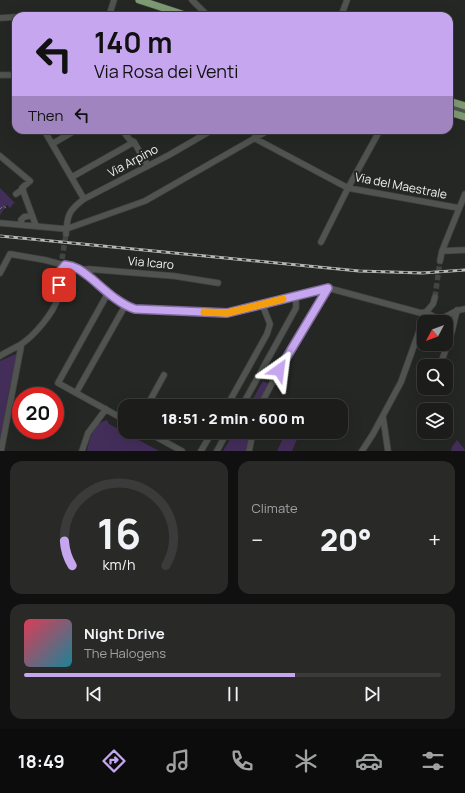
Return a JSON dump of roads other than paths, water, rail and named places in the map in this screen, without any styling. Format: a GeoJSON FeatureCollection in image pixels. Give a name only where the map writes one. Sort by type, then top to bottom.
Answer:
{"type":"FeatureCollection","features":[{"type":"Feature","properties":{"kind":"main road"},"geometry":{"type":"LineString","coordinates":[[139,0],[176,12]]}},
{"type":"Feature","properties":{"kind":"main road"},"geometry":{"type":"LineString","coordinates":[[453,102],[465,106]]}},
{"type":"Feature","properties":{"kind":"main road"},"geometry":{"type":"LineString","coordinates":[[453,113],[465,117]]}},
{"type":"Feature","properties":{"kind":"street"},"geometry":{"type":"LineString","coordinates":[[110,12],[114,0]]}},
{"type":"Feature","properties":{"kind":"street"},"geometry":{"type":"LineString","coordinates":[[192,0],[205,12]]}},
{"type":"Feature","properties":{"kind":"street"},"geometry":{"type":"LineString","coordinates":[[342,12],[347,0]]}},
{"type":"Feature","properties":{"kind":"street"},"geometry":{"type":"LineString","coordinates":[[0,18],[12,17]]}},
{"type":"Feature","properties":{"kind":"street"},"geometry":{"type":"LineString","coordinates":[[0,75],[12,75]]}},
{"type":"Feature","properties":{"kind":"street"},"geometry":{"type":"LineString","coordinates":[[453,108],[465,112]]}},
{"type":"Feature","properties":{"kind":"street"},"geometry":{"type":"LineString","coordinates":[[46,134],[84,199]]}},
{"type":"Feature","properties":{"kind":"street"},"geometry":{"type":"LineString","coordinates":[[52,144],[69,134]]}},
{"type":"Feature","properties":{"kind":"street"},"geometry":{"type":"LineString","coordinates":[[125,134],[130,140],[134,142],[148,166]]}},
{"type":"Feature","properties":{"kind":"street","name":"Via Arpino"},"geometry":{"type":"LineString","coordinates":[[66,231],[66,222],[69,212],[74,206],[84,199],[148,166],[205,134]]}},
{"type":"Feature","properties":{"kind":"street"},"geometry":{"type":"LineString","coordinates":[[0,223],[36,226],[66,231],[145,201],[262,134]]}},
{"type":"Feature","properties":{"kind":"street"},"geometry":{"type":"LineString","coordinates":[[321,242],[348,188],[378,134]]}},
{"type":"Feature","properties":{"kind":"street","name":"Via del Maestrale"},"geometry":{"type":"LineString","coordinates":[[254,138],[348,188],[459,208]]}},
{"type":"Feature","properties":{"kind":"street"},"geometry":{"type":"LineString","coordinates":[[72,177],[134,142]]}},
{"type":"Feature","properties":{"kind":"street"},"geometry":{"type":"LineString","coordinates":[[0,156],[30,181],[16,194]]}},
{"type":"Feature","properties":{"kind":"street"},"geometry":{"type":"LineString","coordinates":[[23,189],[36,226]]}},
{"type":"Feature","properties":{"kind":"street"},"geometry":{"type":"LineString","coordinates":[[440,261],[442,251],[465,194]]}},
{"type":"Feature","properties":{"kind":"street"},"geometry":{"type":"LineString","coordinates":[[22,225],[21,220],[24,217],[32,215]]}},
{"type":"Feature","properties":{"kind":"street"},"geometry":{"type":"LineString","coordinates":[[442,251],[465,250]]}},
{"type":"Feature","properties":{"kind":"street"},"geometry":{"type":"LineString","coordinates":[[0,273],[10,254],[45,260],[64,266]]}},
{"type":"Feature","properties":{"kind":"street"},"geometry":{"type":"LineString","coordinates":[[0,356],[20,345],[50,314],[58,296],[61,270],[64,266],[62,259]]}},
{"type":"Feature","properties":{"kind":"street","name":"Via Icaro"},"geometry":{"type":"LineString","coordinates":[[64,266],[69,265],[82,270],[88,269],[174,276],[218,283]]}},
{"type":"Feature","properties":{"kind":"street"},"geometry":{"type":"LineString","coordinates":[[82,270],[108,293],[126,306],[135,309],[227,313],[328,288],[415,312],[426,312],[434,318],[441,319],[457,310],[465,309]]}},
{"type":"Feature","properties":{"kind":"street"},"geometry":{"type":"LineString","coordinates":[[264,399],[279,370],[328,288]]}},
{"type":"Feature","properties":{"kind":"street"},"geometry":{"type":"LineString","coordinates":[[108,293],[58,383],[118,416]]}},
{"type":"Feature","properties":{"kind":"street"},"geometry":{"type":"LineString","coordinates":[[246,399],[280,340],[296,308],[296,296]]}},
{"type":"Feature","properties":{"kind":"street"},"geometry":{"type":"LineString","coordinates":[[362,451],[383,417],[401,382],[426,312],[434,304],[435,297]]}},
{"type":"Feature","properties":{"kind":"street"},"geometry":{"type":"LineString","coordinates":[[231,399],[267,334],[270,324],[262,304]]}},
{"type":"Feature","properties":{"kind":"street"},"geometry":{"type":"LineString","coordinates":[[76,393],[126,306]]}},
{"type":"Feature","properties":{"kind":"street"},"geometry":{"type":"LineString","coordinates":[[442,359],[457,310]]}},
{"type":"Feature","properties":{"kind":"street"},"geometry":{"type":"LineString","coordinates":[[1,451],[21,347],[20,345]]}},
{"type":"Feature","properties":{"kind":"street"},"geometry":{"type":"LineString","coordinates":[[150,399],[164,375]]}},
{"type":"Feature","properties":{"kind":"street"},"geometry":{"type":"LineString","coordinates":[[82,451],[88,433],[106,409]]}},
{"type":"Feature","properties":{"kind":"street"},"geometry":{"type":"LineString","coordinates":[[383,417],[388,451]]}},
{"type":"Feature","properties":{"kind":"street"},"geometry":{"type":"LineString","coordinates":[[160,439],[182,451]]}},
{"type":"Feature","properties":{"kind":"street"},"geometry":{"type":"LineString","coordinates":[[201,451],[208,439]]}},
{"type":"Feature","properties":{"kind":"street"},"geometry":{"type":"LineString","coordinates":[[217,451],[224,439]]}},
{"type":"Feature","properties":{"kind":"street"},"geometry":{"type":"LineString","coordinates":[[249,451],[252,439]]}},
{"type":"Feature","properties":{"kind":"tunnel"},"geometry":{"type":"LineString","coordinates":[[62,259],[66,234]]}},
{"type":"Feature","properties":{"kind":"tunnel"},"geometry":{"type":"LineString","coordinates":[[435,297],[440,261]]}},
{"type":"Feature","properties":{"kind":"railway"},"geometry":{"type":"LineString","coordinates":[[0,236],[359,271],[422,273],[465,270]]}}]}
